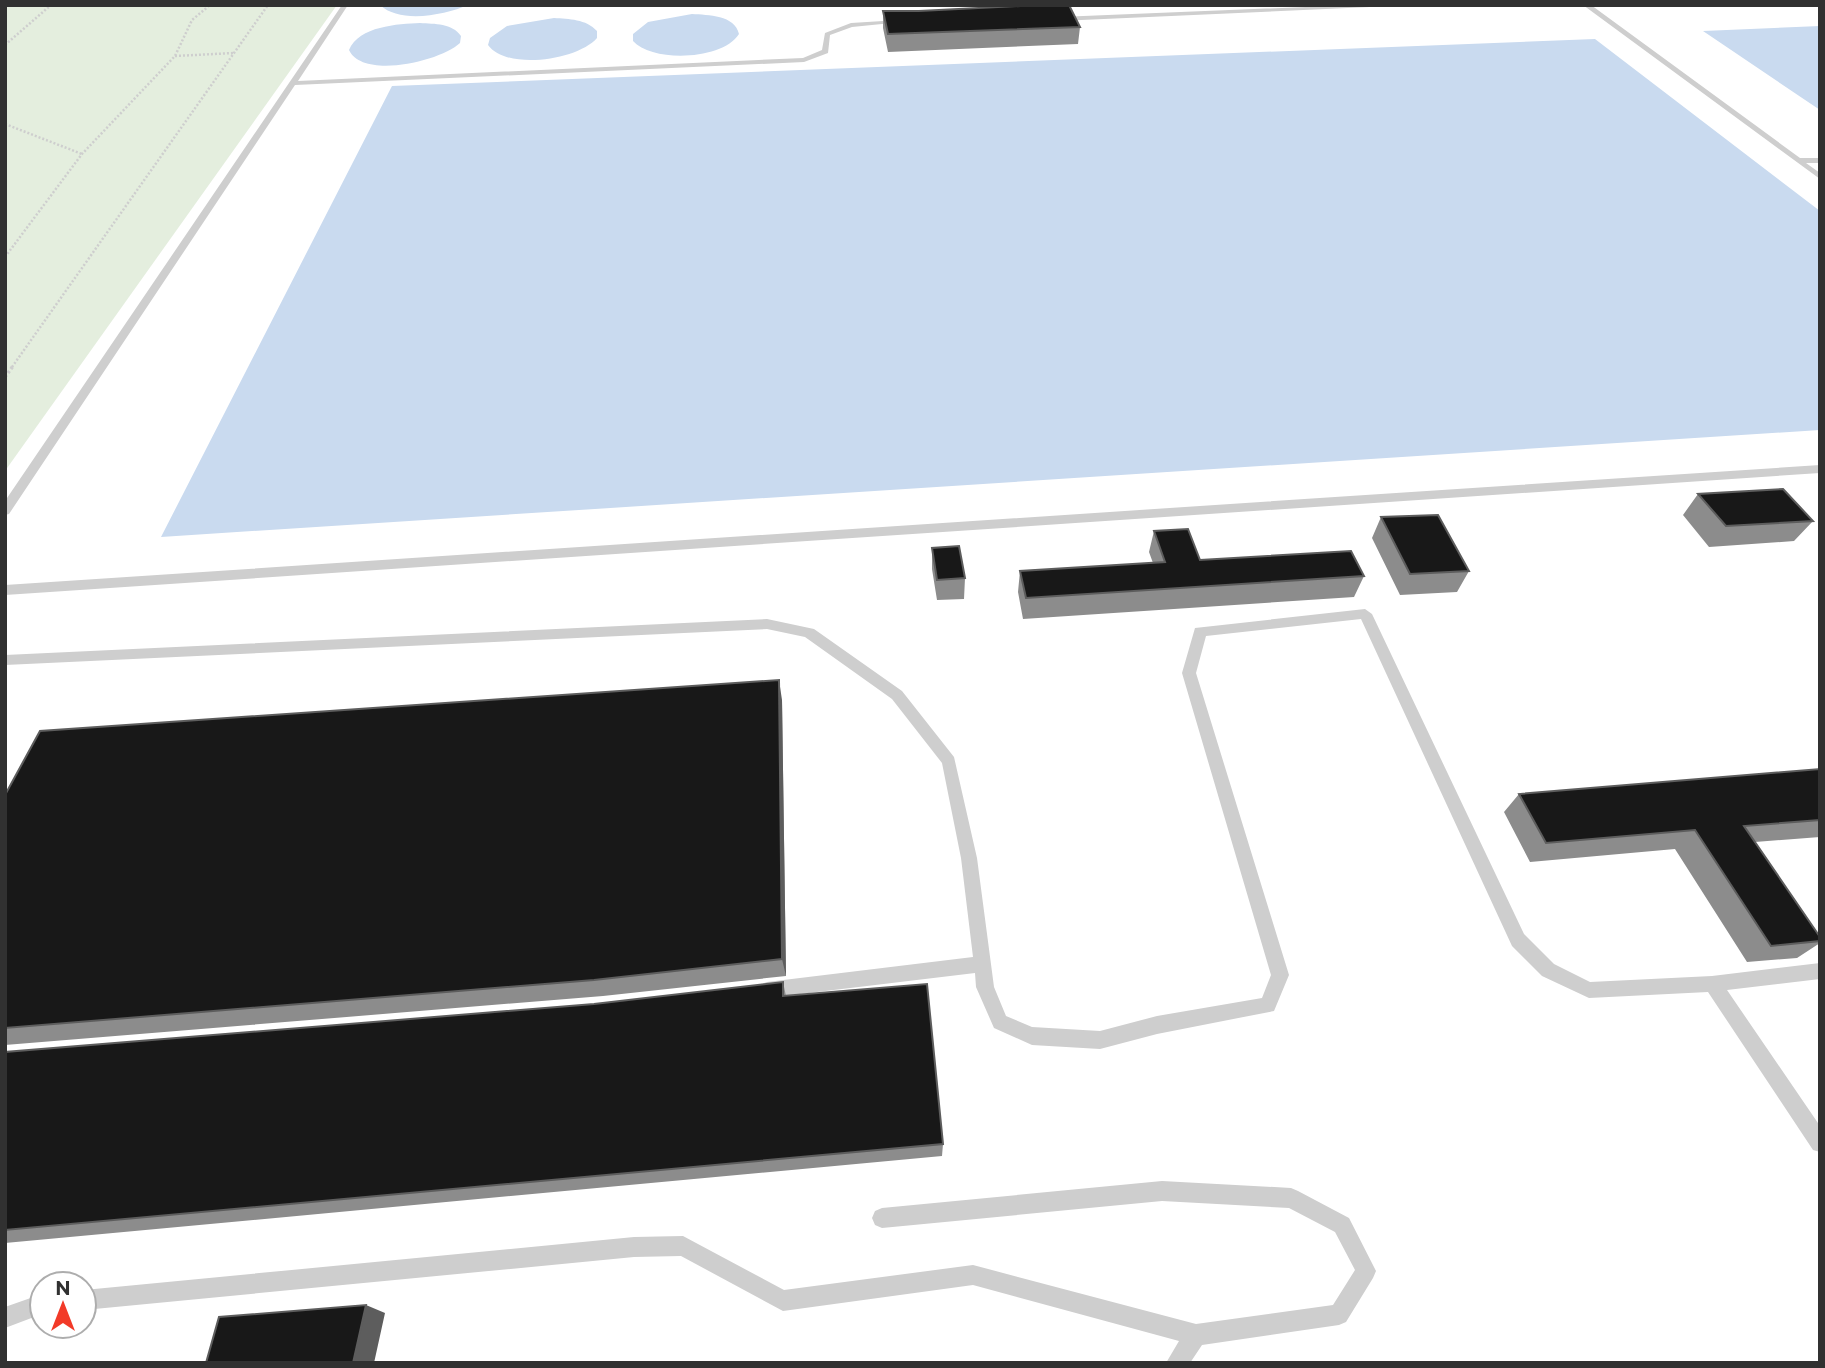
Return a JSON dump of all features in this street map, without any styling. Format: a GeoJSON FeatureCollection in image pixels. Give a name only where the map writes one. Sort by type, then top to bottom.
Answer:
{"type":"FeatureCollection","features":[{"type":"Feature","properties":{"kind":"lane"},"geometry":{"type":"LineString","coordinates":[[5,511],[345,5]]}},
{"type":"Feature","properties":{"kind":"lane"},"geometry":{"type":"LineString","coordinates":[[1054,19],[1411,5]]}},
{"type":"Feature","properties":{"kind":"lane"},"geometry":{"type":"LineString","coordinates":[[1586,5],[1820,177]]}},
{"type":"Feature","properties":{"kind":"lane"},"geometry":{"type":"LineString","coordinates":[[293,83],[804,60],[825,51],[827,33],[851,25],[915,22]]}},
{"type":"Feature","properties":{"kind":"lane"},"geometry":{"type":"LineString","coordinates":[[1798,161],[1820,160]]}},
{"type":"Feature","properties":{"kind":"lane"},"geometry":{"type":"LineString","coordinates":[[5,590],[1820,469]]}},
{"type":"Feature","properties":{"kind":"lane"},"geometry":{"type":"LineString","coordinates":[[5,660],[767,624],[809,633],[897,695],[949,761],[969,858],[985,987],[1000,1022],[1032,1036],[1100,1040],[1157,1025],[1268,1005],[1280,975],[1189,673],[1200,632],[1365,614],[1518,940],[1548,970],[1589,989],[1712,984],[1820,971]]}},
{"type":"Feature","properties":{"kind":"lane"},"geometry":{"type":"LineString","coordinates":[[749,992],[982,964]]}},
{"type":"Feature","properties":{"kind":"lane"},"geometry":{"type":"LineString","coordinates":[[1712,984],[1820,1143]]}},
{"type":"Feature","properties":{"kind":"lane"},"geometry":{"type":"LineString","coordinates":[[98,1299],[620,1248],[683,1246],[783,1301],[973,1275],[1196,1335],[1339,1315],[1366,1271],[1342,1225],[1292,1198],[1162,1191],[882,1218]]}},
{"type":"Feature","properties":{"kind":"lane"},"geometry":{"type":"LineString","coordinates":[[5,1318],[28,1309]]}},
{"type":"Feature","properties":{"kind":"lane"},"geometry":{"type":"LineString","coordinates":[[1177,1363],[1196,1335]]}},
{"type":"Feature","properties":{"kind":"path"},"geometry":{"type":"LineString","coordinates":[[5,45],[51,5]]}},
{"type":"Feature","properties":{"kind":"path"},"geometry":{"type":"LineString","coordinates":[[5,257],[82,154],[174,56],[192,20],[210,5]]}},
{"type":"Feature","properties":{"kind":"path"},"geometry":{"type":"LineString","coordinates":[[5,377],[268,5]]}},
{"type":"Feature","properties":{"kind":"path"},"geometry":{"type":"LineString","coordinates":[[174,56],[234,53]]}},
{"type":"Feature","properties":{"kind":"path"},"geometry":{"type":"LineString","coordinates":[[5,124],[82,154]]}},
{"type":"Feature","properties":{"kind":"green space"},"geometry":{"type":"Polygon","coordinates":[[[5,5],[337,5],[5,471],[5,5]]]}},
{"type":"Feature","properties":{"kind":"water"},"geometry":{"type":"Polygon","coordinates":[[[380,5],[468,5],[447,12],[411,16],[389,11],[380,5]]]}},
{"type":"Feature","properties":{"kind":"water"},"geometry":{"type":"Polygon","coordinates":[[[692,14],[727,20],[739,34],[731,43],[718,49],[688,55],[656,53],[633,41],[633,34],[648,22],[692,14]]]}},
{"type":"Feature","properties":{"kind":"water"},"geometry":{"type":"Polygon","coordinates":[[[554,18],[588,24],[597,31],[597,38],[575,52],[542,60],[510,58],[497,53],[488,45],[490,38],[507,26],[554,18]]]}},
{"type":"Feature","properties":{"kind":"water"},"geometry":{"type":"Polygon","coordinates":[[[420,23],[443,25],[453,29],[461,36],[460,43],[437,56],[385,66],[357,59],[349,50],[354,42],[370,31],[420,23]]]}},
{"type":"Feature","properties":{"kind":"water"},"geometry":{"type":"Polygon","coordinates":[[[1820,26],[1820,110],[1703,31],[1820,26]]]}},
{"type":"Feature","properties":{"kind":"water"},"geometry":{"type":"Polygon","coordinates":[[[1595,39],[1820,211],[1820,430],[161,537],[392,86],[1595,39]]]}},
{"type":"Feature","properties":{"kind":"building"},"geometry":{"type":"Polygon","coordinates":[[[1069,5],[1080,27],[888,34],[883,11],[919,11],[1069,5]]]}},
{"type":"Feature","properties":{"kind":"building"},"geometry":{"type":"Polygon","coordinates":[[[1783,489],[1813,521],[1726,526],[1698,494],[1783,489]]]}},
{"type":"Feature","properties":{"kind":"building"},"geometry":{"type":"Polygon","coordinates":[[[1438,515],[1469,571],[1410,574],[1381,517],[1438,515]]]}},
{"type":"Feature","properties":{"kind":"building"},"geometry":{"type":"Polygon","coordinates":[[[1188,529],[1200,560],[1351,551],[1364,576],[1026,598],[1020,571],[1165,562],[1154,531],[1188,529]]]}},
{"type":"Feature","properties":{"kind":"building"},"geometry":{"type":"Polygon","coordinates":[[[959,546],[965,578],[937,580],[932,548],[959,546]]]}},
{"type":"Feature","properties":{"kind":"building"},"geometry":{"type":"Polygon","coordinates":[[[779,680],[782,959],[594,980],[5,1028],[5,795],[40,731],[779,680]]]}},
{"type":"Feature","properties":{"kind":"building"},"geometry":{"type":"Polygon","coordinates":[[[1820,769],[1820,820],[1744,826],[1820,937],[1820,941],[1771,946],[1695,830],[1546,843],[1519,794],[1820,769]]]}},
{"type":"Feature","properties":{"kind":"building"},"geometry":{"type":"Polygon","coordinates":[[[783,982],[783,996],[927,984],[943,1144],[5,1230],[5,1052],[594,1004],[783,982]]]}},
{"type":"Feature","properties":{"kind":"building"},"geometry":{"type":"Polygon","coordinates":[[[366,1305],[353,1363],[206,1363],[219,1317],[366,1305]]]}}]}
